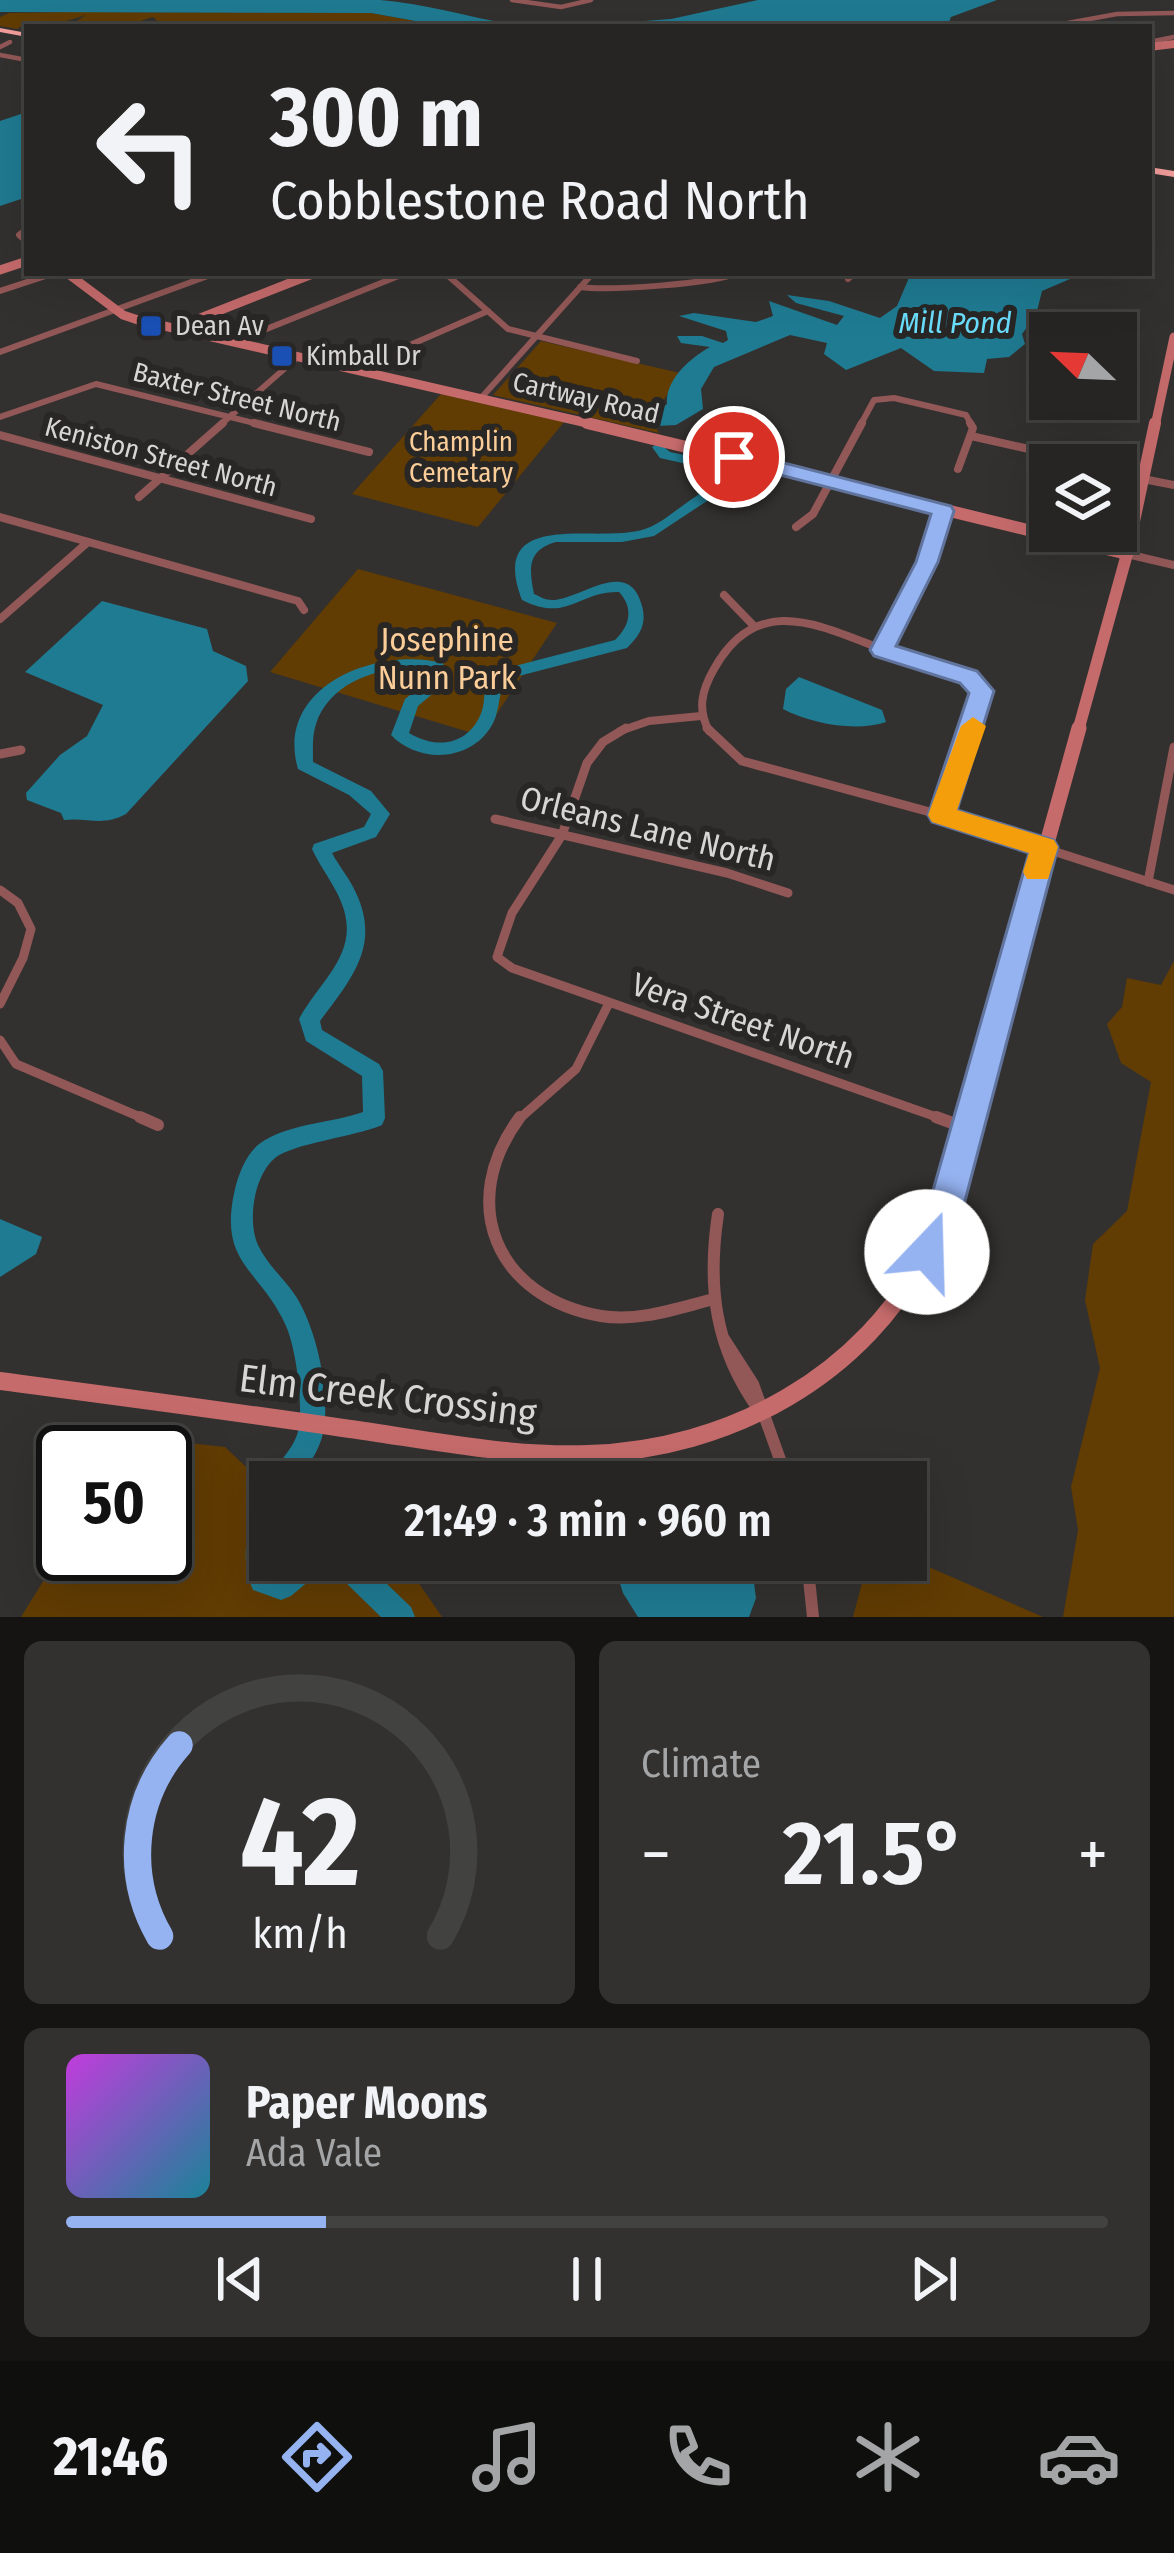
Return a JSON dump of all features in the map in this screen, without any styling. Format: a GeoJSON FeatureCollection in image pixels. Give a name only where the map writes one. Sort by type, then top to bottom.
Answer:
{"type":"FeatureCollection","features":[{"type":"Feature","properties":{"kind":"main road","name":"Cartway Road"},"geometry":{"type":"LineString","coordinates":[[71,276],[117,310],[175,328],[1029,529]]}},
{"type":"Feature","properties":{"kind":"main road"},"geometry":{"type":"LineString","coordinates":[[175,328],[308,276]]}},
{"type":"Feature","properties":{"kind":"main road","name":"Elm Creek Crossing"},"geometry":{"type":"LineString","coordinates":[[0,1381],[356,1429],[603,1455],[692,1443],[762,1414],[847,1355],[906,1288],[942,1217],[1127,554],[1174,337]]}},
{"type":"Feature","properties":{"kind":"main road","name":"Cartway Road"},"geometry":{"type":"LineString","coordinates":[[1120,552],[1127,554]]}},
{"type":"Feature","properties":{"kind":"street"},"geometry":{"type":"LineString","coordinates":[[512,0],[568,7],[591,0]]}},
{"type":"Feature","properties":{"kind":"street"},"geometry":{"type":"LineString","coordinates":[[1063,24],[1120,14],[1174,13]]}},
{"type":"Feature","properties":{"kind":"street"},"geometry":{"type":"LineString","coordinates":[[0,51],[10,42]]}},
{"type":"Feature","properties":{"kind":"street"},"geometry":{"type":"LineString","coordinates":[[0,291],[46,276]]}},
{"type":"Feature","properties":{"kind":"street"},"geometry":{"type":"LineString","coordinates":[[0,352],[210,276]]}},
{"type":"Feature","properties":{"kind":"street"},"geometry":{"type":"LineString","coordinates":[[234,342],[399,276]]}},
{"type":"Feature","properties":{"kind":"street"},"geometry":{"type":"LineString","coordinates":[[448,276],[508,329],[637,362]]}},
{"type":"Feature","properties":{"kind":"street"},"geometry":{"type":"LineString","coordinates":[[481,398],[590,276]]}},
{"type":"Feature","properties":{"kind":"street"},"geometry":{"type":"LineString","coordinates":[[580,287],[616,292],[669,282],[722,284],[733,276]]}},
{"type":"Feature","properties":{"kind":"street"},"geometry":{"type":"LineString","coordinates":[[355,369],[488,311]]}},
{"type":"Feature","properties":{"kind":"street"},"geometry":{"type":"LineString","coordinates":[[139,497],[299,356]]}},
{"type":"Feature","properties":{"kind":"street","name":"Baxter Street North"},"geometry":{"type":"LineString","coordinates":[[0,417],[96,384],[369,452]]}},
{"type":"Feature","properties":{"kind":"street"},"geometry":{"type":"LineString","coordinates":[[796,527],[813,514],[868,406],[881,398],[952,410],[971,419],[958,469]]}},
{"type":"Feature","properties":{"kind":"street"},"geometry":{"type":"LineString","coordinates":[[1158,404],[1171,406]]}},
{"type":"Feature","properties":{"kind":"street","name":"Keniston Street North"},"geometry":{"type":"LineString","coordinates":[[0,436],[311,519]]}},
{"type":"Feature","properties":{"kind":"street"},"geometry":{"type":"LineString","coordinates":[[970,436],[1029,449]]}},
{"type":"Feature","properties":{"kind":"street"},"geometry":{"type":"LineString","coordinates":[[1143,478],[1174,485]]}},
{"type":"Feature","properties":{"kind":"street"},"geometry":{"type":"LineString","coordinates":[[882,650],[927,562],[943,511]]}},
{"type":"Feature","properties":{"kind":"street"},"geometry":{"type":"LineString","coordinates":[[0,517],[298,601],[304,610]]}},
{"type":"Feature","properties":{"kind":"street"},"geometry":{"type":"LineString","coordinates":[[0,619],[88,542]]}},
{"type":"Feature","properties":{"kind":"street","name":"Cartway Road"},"geometry":{"type":"LineString","coordinates":[[1127,554],[1174,565]]}},
{"type":"Feature","properties":{"kind":"street"},"geometry":{"type":"LineString","coordinates":[[724,595],[754,626]]}},
{"type":"Feature","properties":{"kind":"street"},"geometry":{"type":"LineString","coordinates":[[941,815],[982,691],[968,677],[820,625],[774,621],[754,626],[727,647],[704,682],[699,696],[701,716],[722,748],[764,771],[941,815],[1174,890]]}},
{"type":"Feature","properties":{"kind":"street"},"geometry":{"type":"LineString","coordinates":[[562,834],[579,778],[604,741],[633,725],[701,716]]}},
{"type":"Feature","properties":{"kind":"street"},"geometry":{"type":"LineString","coordinates":[[1148,882],[1174,747]]}},
{"type":"Feature","properties":{"kind":"street"},"geometry":{"type":"LineString","coordinates":[[0,754],[21,750]]}},
{"type":"Feature","properties":{"kind":"street","name":"Orleans Lane North"},"geometry":{"type":"LineString","coordinates":[[495,819],[526,822],[624,852],[697,863],[788,893]]}},
{"type":"Feature","properties":{"kind":"street","name":"Vera Street North"},"geometry":{"type":"LineString","coordinates":[[562,834],[496,947],[502,962],[966,1128]]}},
{"type":"Feature","properties":{"kind":"street"},"geometry":{"type":"LineString","coordinates":[[0,890],[23,906],[31,933],[28,949],[0,1004]]}},
{"type":"Feature","properties":{"kind":"street"},"geometry":{"type":"LineString","coordinates":[[609,1003],[575,1069],[531,1105],[494,1164],[486,1191],[493,1238],[505,1261],[541,1295],[600,1316],[651,1315],[710,1300]]}},
{"type":"Feature","properties":{"kind":"street"},"geometry":{"type":"LineString","coordinates":[[0,1040],[16,1064],[158,1125]]}},
{"type":"Feature","properties":{"kind":"street"},"geometry":{"type":"LineString","coordinates":[[718,1214],[709,1258],[710,1300],[724,1339],[724,1358],[736,1383],[762,1414],[780,1461]]}},
{"type":"Feature","properties":{"kind":"street"},"geometry":{"type":"LineString","coordinates":[[809,1581],[813,1617]]}},
{"type":"Feature","properties":{"kind":"green space"},"geometry":{"type":"Polygon","coordinates":[[[9,13],[371,13],[432,24],[161,24],[153,17],[131,24],[72,24],[86,15],[52,24],[26,23],[17,29],[0,26],[0,17],[9,13]]]}},
{"type":"Feature","properties":{"kind":"green space"},"geometry":{"type":"Polygon","coordinates":[[[541,341],[680,373],[652,420],[659,433],[493,395],[541,341]]]}},
{"type":"Feature","properties":{"kind":"green space","name":"Champlin Cemetary"},"geometry":{"type":"Polygon","coordinates":[[[441,394],[564,422],[478,527],[352,494],[441,394]]]}},
{"type":"Feature","properties":{"kind":"green space","name":"Josephine Nunn Park"},"geometry":{"type":"Polygon","coordinates":[[[358,569],[557,623],[482,736],[270,672],[358,569]]]}},
{"type":"Feature","properties":{"kind":"green space"},"geometry":{"type":"Polygon","coordinates":[[[1174,961],[1174,1617],[1063,1617],[1078,1530],[1071,1487],[1100,1368],[1085,1300],[1093,1244],[1127,1211],[1151,1082],[1121,1063],[1107,1024],[1122,1007],[1127,978],[1161,985],[1174,961]]]}},
{"type":"Feature","properties":{"kind":"green space"},"geometry":{"type":"Polygon","coordinates":[[[192,1443],[225,1447],[249,1470],[249,1581],[417,1581],[442,1617],[21,1617],[43,1581],[192,1581],[192,1443]]]}},
{"type":"Feature","properties":{"kind":"green space"},"geometry":{"type":"Polygon","coordinates":[[[927,1566],[1043,1617],[853,1617],[862,1581],[927,1581],[927,1566]]]}},
{"type":"Feature","properties":{"kind":"water"},"geometry":{"type":"Polygon","coordinates":[[[0,0],[380,0],[514,24],[432,24],[371,13],[0,12],[0,0]]]}},
{"type":"Feature","properties":{"kind":"water"},"geometry":{"type":"Polygon","coordinates":[[[758,0],[997,0],[951,17],[948,24],[605,24],[671,19],[758,0]]]}},
{"type":"Feature","properties":{"kind":"water"},"geometry":{"type":"Polygon","coordinates":[[[24,113],[24,198],[0,206],[0,121],[24,113]]]}},
{"type":"Feature","properties":{"kind":"water","name":"Mill Pond"},"geometry":{"type":"Polygon","coordinates":[[[910,276],[1070,279],[1042,291],[1037,312],[1029,312],[1029,324],[1022,334],[1025,344],[1009,357],[987,359],[984,373],[934,371],[901,348],[846,370],[824,354],[827,343],[790,335],[714,367],[701,389],[703,409],[676,425],[656,426],[674,378],[710,347],[681,343],[677,336],[728,340],[726,331],[679,316],[694,313],[756,322],[773,316],[769,301],[837,325],[844,316],[796,303],[787,295],[829,301],[880,318],[897,306],[910,276]]]}},
{"type":"Feature","properties":{"kind":"water"},"geometry":{"type":"Polygon","coordinates":[[[102,601],[207,629],[213,651],[246,666],[248,681],[126,814],[102,821],[64,820],[61,813],[27,800],[26,793],[60,755],[87,736],[103,705],[25,672],[102,601]]]}},
{"type":"Feature","properties":{"kind":"water"},"geometry":{"type":"Polygon","coordinates":[[[799,677],[882,710],[886,722],[834,725],[783,709],[786,689],[799,677]]]}},
{"type":"Feature","properties":{"kind":"water"},"geometry":{"type":"Polygon","coordinates":[[[0,1219],[42,1237],[36,1254],[0,1277],[0,1219]]]}},
{"type":"Feature","properties":{"kind":"water"},"geometry":{"type":"Polygon","coordinates":[[[619,1581],[754,1581],[756,1598],[749,1617],[638,1617],[619,1581]]]}},
{"type":"Feature","properties":{"kind":"waterway"},"geometry":{"type":"LineString","coordinates":[[295,1461],[310,1435],[312,1416],[304,1343],[296,1319],[249,1252],[242,1209],[253,1169],[272,1147],[374,1118],[372,1071],[313,1035],[309,1019],[350,960],[357,928],[346,891],[321,849],[370,832],[381,814],[355,790],[304,765],[310,717],[348,678],[383,665],[420,663],[437,667],[441,680],[411,703],[400,735],[432,750],[448,749],[476,735],[486,722],[492,687],[501,675],[621,644],[636,622],[631,596],[624,589],[602,588],[548,605],[527,597],[522,570],[526,553],[538,543],[656,530],[707,496],[722,479],[725,468],[665,455],[659,447]]}},
{"type":"Feature","properties":{"kind":"waterway"},"geometry":{"type":"LineString","coordinates":[[266,1581],[281,1586],[287,1581]]}},
{"type":"Feature","properties":{"kind":"waterway"},"geometry":{"type":"LineString","coordinates":[[364,1581],[401,1617]]}},
{"type":"Feature","properties":{"kind":"slow traffic"},"geometry":{"type":"LineString","coordinates":[[973,726],[941,815],[1044,847],[1037,872]]}},
{"type":"Feature","properties":{"kind":"place","name":"Dean Av"},"geometry":{"type":"Point","coordinates":[151,326]}},
{"type":"Feature","properties":{"kind":"place","name":"Kimball Dr"},"geometry":{"type":"Point","coordinates":[282,356]}},
{"type":"Feature","properties":{"kind":"route"},"geometry":{"type":"LineString","coordinates":[[734,457],[943,511],[927,562],[882,650],[968,677],[982,691],[982,703],[941,815],[1044,847],[948,1201],[927,1252]]}}]}
